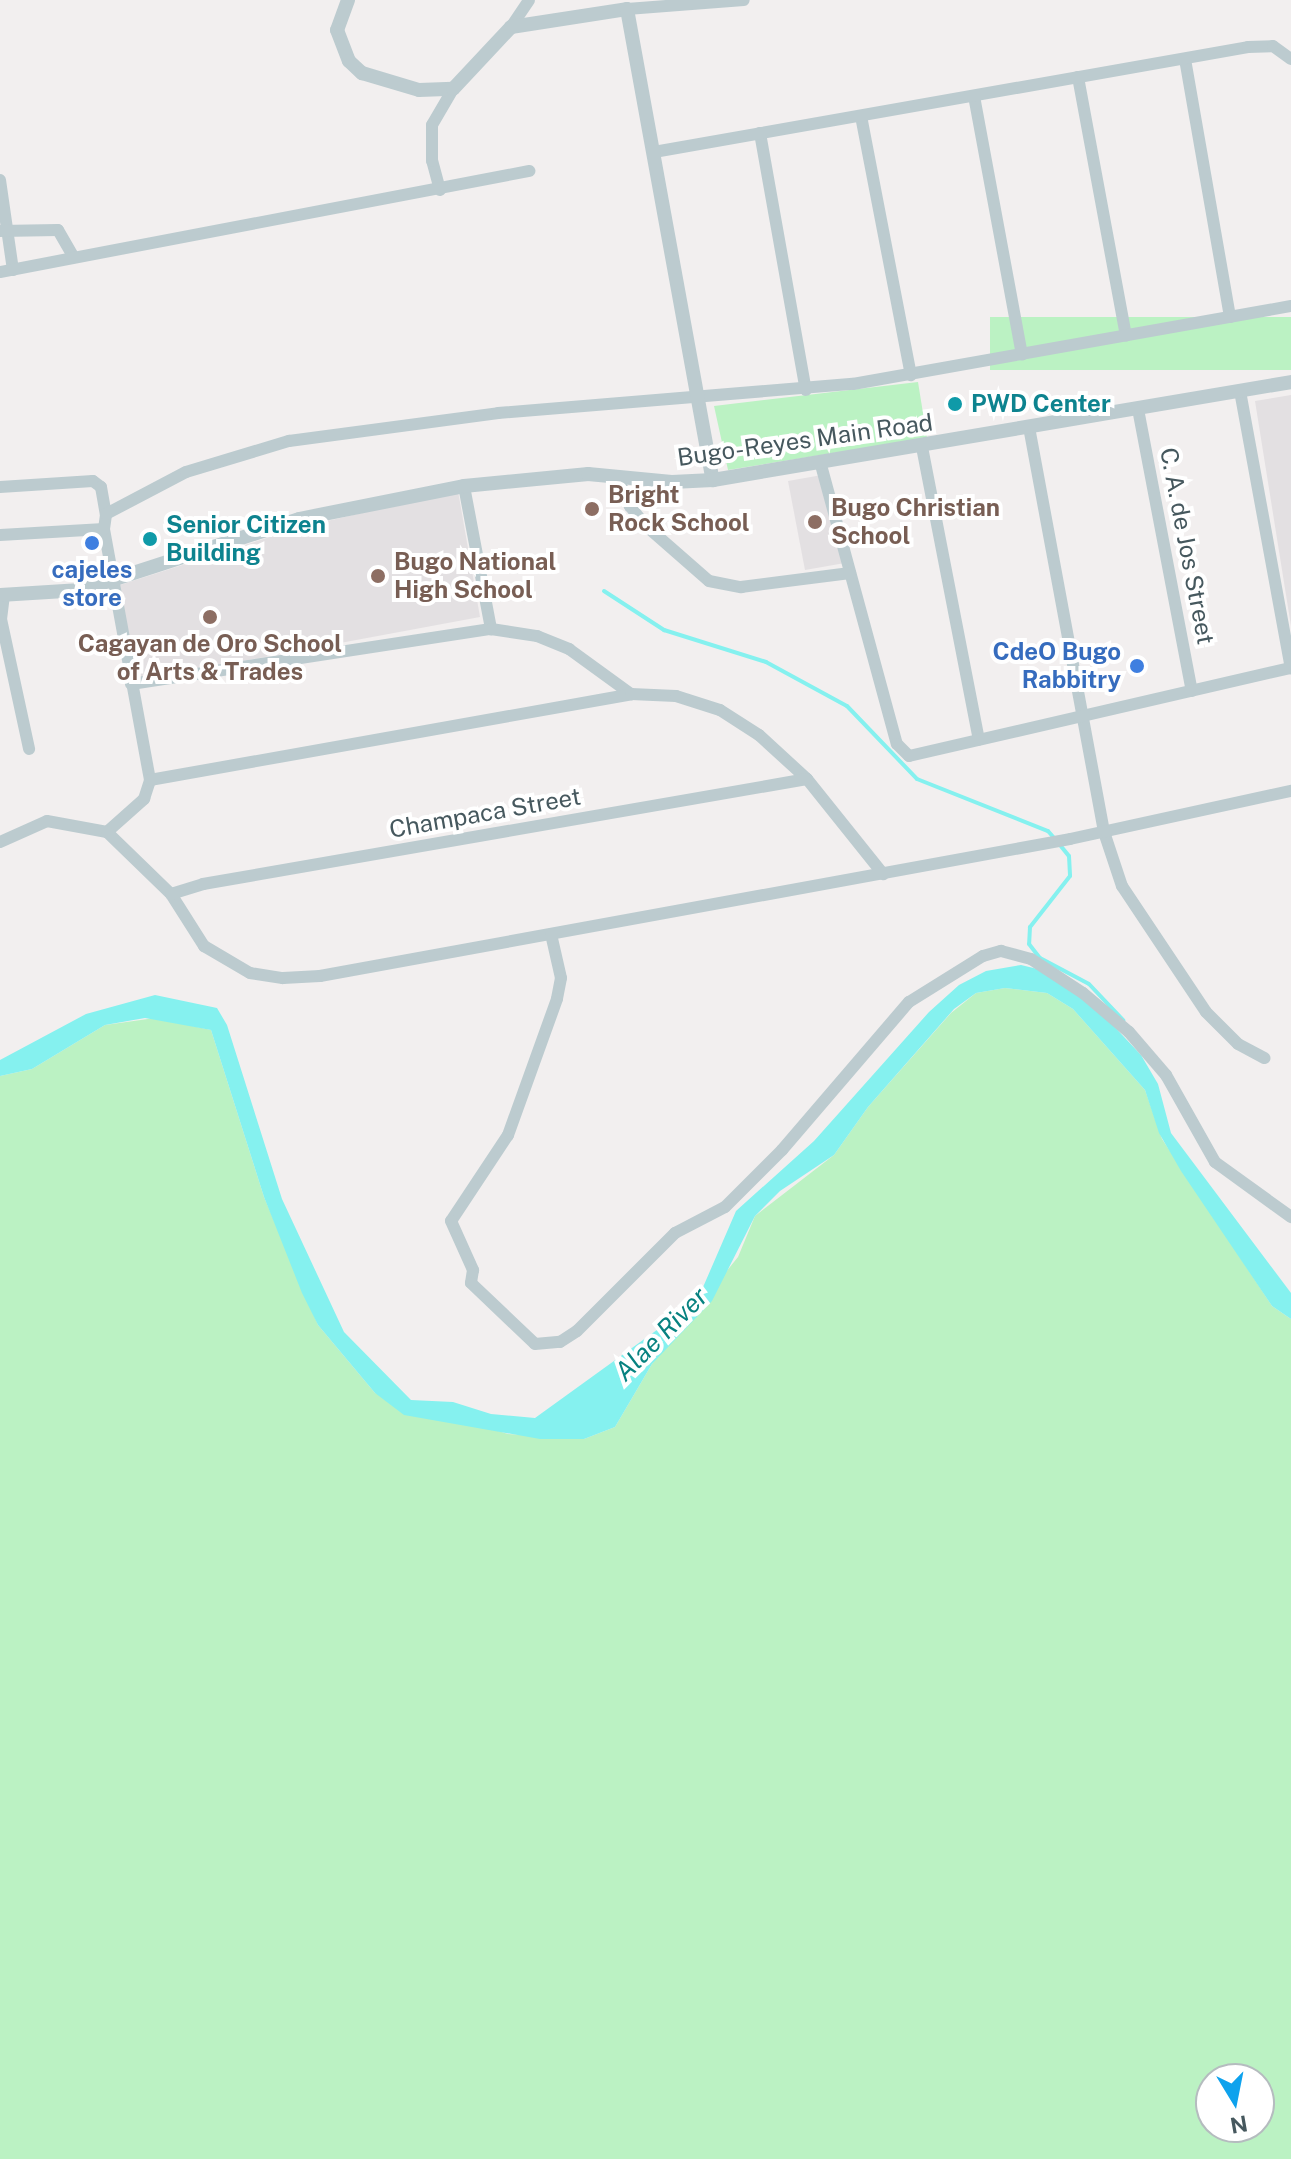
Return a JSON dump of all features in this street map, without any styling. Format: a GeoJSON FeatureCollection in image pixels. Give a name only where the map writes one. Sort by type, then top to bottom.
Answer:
{"type":"FeatureCollection","features":[{"type":"Feature","properties":{"kind":"street"},"geometry":{"type":"LineString","coordinates":[[348,0],[340,12],[339,39],[362,73],[419,90],[453,89]]}},
{"type":"Feature","properties":{"kind":"street"},"geometry":{"type":"LineString","coordinates":[[440,190],[432,161],[432,125],[453,89],[511,27],[529,0]]}},
{"type":"Feature","properties":{"kind":"street"},"geometry":{"type":"LineString","coordinates":[[511,27],[627,9],[744,0]]}},
{"type":"Feature","properties":{"kind":"street"},"geometry":{"type":"LineString","coordinates":[[627,9],[713,480]]}},
{"type":"Feature","properties":{"kind":"street"},"geometry":{"type":"LineString","coordinates":[[654,152],[1261,46],[1281,49],[1291,59]]}},
{"type":"Feature","properties":{"kind":"street"},"geometry":{"type":"LineString","coordinates":[[1185,59],[1230,317]]}},
{"type":"Feature","properties":{"kind":"street"},"geometry":{"type":"LineString","coordinates":[[1078,77],[1126,336]]}},
{"type":"Feature","properties":{"kind":"street"},"geometry":{"type":"LineString","coordinates":[[974,96],[1022,355]]}},
{"type":"Feature","properties":{"kind":"street"},"geometry":{"type":"LineString","coordinates":[[861,116],[911,375]]}},
{"type":"Feature","properties":{"kind":"street"},"geometry":{"type":"LineString","coordinates":[[760,133],[806,390]]}},
{"type":"Feature","properties":{"kind":"street"},"geometry":{"type":"LineString","coordinates":[[0,180],[7,271],[529,171]]}},
{"type":"Feature","properties":{"kind":"street"},"geometry":{"type":"LineString","coordinates":[[5,231],[58,230],[73,256]]}},
{"type":"Feature","properties":{"kind":"street"},"geometry":{"type":"LineString","coordinates":[[106,514],[186,472],[289,441],[498,413],[806,390],[911,375],[1291,306]]}},
{"type":"Feature","properties":{"kind":"street","name":"Bugo-Reyes Main Road"},"geometry":{"type":"LineString","coordinates":[[2,595],[73,592],[299,519],[464,486],[562,475],[713,480],[821,465],[1291,382]]}},
{"type":"Feature","properties":{"kind":"street"},"geometry":{"type":"LineString","coordinates":[[821,465],[901,751],[917,756],[1083,714],[1291,668],[1240,391]]}},
{"type":"Feature","properties":{"kind":"street","name":"C. A. de Jos Street"},"geometry":{"type":"LineString","coordinates":[[1138,409],[1192,691]]}},
{"type":"Feature","properties":{"kind":"street"},"geometry":{"type":"LineString","coordinates":[[1029,427],[1104,832],[1122,886],[1206,1012],[1238,1044],[1264,1058]]}},
{"type":"Feature","properties":{"kind":"street"},"geometry":{"type":"LineString","coordinates":[[922,447],[979,739]]}},
{"type":"Feature","properties":{"kind":"street"},"geometry":{"type":"LineString","coordinates":[[617,476],[630,506],[645,525],[709,581],[741,587],[850,573]]}},
{"type":"Feature","properties":{"kind":"street"},"geometry":{"type":"LineString","coordinates":[[0,487],[93,481],[101,487],[106,514],[104,529],[150,780],[144,799],[107,832]]}},
{"type":"Feature","properties":{"kind":"street"},"geometry":{"type":"LineString","coordinates":[[464,486],[491,629]]}},
{"type":"Feature","properties":{"kind":"street"},"geometry":{"type":"LineString","coordinates":[[0,535],[104,529]]}},
{"type":"Feature","properties":{"kind":"street"},"geometry":{"type":"LineString","coordinates":[[2,595],[1,619],[29,749]]}},
{"type":"Feature","properties":{"kind":"street"},"geometry":{"type":"LineString","coordinates":[[131,684],[491,629],[537,636],[569,649],[631,694]]}},
{"type":"Feature","properties":{"kind":"street"},"geometry":{"type":"LineString","coordinates":[[150,780],[631,694],[676,696],[720,710],[759,735],[807,779],[883,874]]}},
{"type":"Feature","properties":{"kind":"street","name":"Champaca Street"},"geometry":{"type":"LineString","coordinates":[[171,894],[203,884],[807,779]]}},
{"type":"Feature","properties":{"kind":"street"},"geometry":{"type":"LineString","coordinates":[[0,842],[47,821],[107,832],[171,894],[204,946],[250,973],[283,978],[320,976],[883,874],[1070,839],[1291,791]]}},
{"type":"Feature","properties":{"kind":"street"},"geometry":{"type":"LineString","coordinates":[[551,934],[561,978],[557,999],[508,1135],[451,1221],[473,1270],[471,1283],[535,1344],[560,1342],[577,1331],[675,1233],[725,1207],[782,1150],[909,1002],[983,956],[1001,951],[1031,959],[1083,993],[1129,1032],[1166,1075],[1215,1162],[1291,1217]]}},
{"type":"Feature","properties":{"kind":"shaded area"},"geometry":{"type":"Polygon","coordinates":[[[1291,395],[1291,626],[1255,401],[1291,395]]]}},
{"type":"Feature","properties":{"kind":"shaded area","name":"Bugo Christian School"},"geometry":{"type":"Polygon","coordinates":[[[822,475],[845,563],[805,570],[788,481],[822,475]]]}},
{"type":"Feature","properties":{"kind":"shaded area"},"geometry":{"type":"Polygon","coordinates":[[[458,491],[480,617],[135,681],[120,585],[301,527],[458,491]]]}},
{"type":"Feature","properties":{"kind":"green space"},"geometry":{"type":"Polygon","coordinates":[[[990,317],[1291,317],[1291,370],[990,370],[990,317]]]}},
{"type":"Feature","properties":{"kind":"green space"},"geometry":{"type":"Polygon","coordinates":[[[918,382],[927,438],[728,470],[714,406],[918,382]]]}},
{"type":"Feature","properties":{"kind":"green space"},"geometry":{"type":"Polygon","coordinates":[[[1005,988],[1047,993],[1073,1009],[1145,1090],[1162,1139],[1272,1306],[1291,1319],[1291,2159],[0,2159],[0,1076],[32,1069],[105,1025],[155,1018],[211,1030],[264,1197],[318,1325],[375,1393],[508,1434],[584,1439],[615,1427],[652,1364],[738,1257],[755,1216],[834,1155],[868,1107],[951,1013],[976,993],[1005,988]]]}},
{"type":"Feature","properties":{"kind":"water","name":"Alae River"},"geometry":{"type":"Polygon","coordinates":[[[1021,965],[1054,973],[1079,989],[1141,1055],[1158,1084],[1171,1133],[1291,1293],[1291,1319],[1272,1306],[1181,1171],[1159,1133],[1145,1090],[1073,1009],[1047,993],[1005,988],[976,993],[954,1009],[868,1107],[834,1155],[780,1191],[755,1216],[712,1301],[652,1364],[615,1427],[584,1439],[540,1439],[404,1415],[375,1393],[318,1325],[302,1293],[264,1197],[211,1030],[145,1018],[105,1025],[32,1069],[0,1076],[0,1060],[86,1014],[155,995],[217,1008],[227,1025],[282,1199],[344,1332],[411,1400],[453,1402],[491,1414],[535,1418],[697,1301],[736,1211],[814,1141],[929,1012],[959,985],[986,971],[1021,965]]]}},
{"type":"Feature","properties":{"kind":"waterway"},"geometry":{"type":"LineString","coordinates":[[604,591],[664,630],[766,662],[847,706],[917,779],[1048,831],[1054,838]]}},
{"type":"Feature","properties":{"kind":"waterway"},"geometry":{"type":"LineString","coordinates":[[1060,845],[1069,856],[1070,876],[1030,927],[1029,944],[1040,958],[1089,984],[1123,1020]]}},
{"type":"Feature","properties":{"kind":"place","name":"PWD Center"},"geometry":{"type":"Point","coordinates":[955,404]}},
{"type":"Feature","properties":{"kind":"place","name":"Bright Rock School"},"geometry":{"type":"Point","coordinates":[592,509]}},
{"type":"Feature","properties":{"kind":"place","name":"Bugo Christian School"},"geometry":{"type":"Point","coordinates":[815,522]}},
{"type":"Feature","properties":{"kind":"place","name":"Senior Citizen Building"},"geometry":{"type":"Point","coordinates":[150,539]}},
{"type":"Feature","properties":{"kind":"place","name":"cajeles store"},"geometry":{"type":"Point","coordinates":[92,543]}},
{"type":"Feature","properties":{"kind":"place","name":"Bugo National High School"},"geometry":{"type":"Point","coordinates":[378,576]}},
{"type":"Feature","properties":{"kind":"place","name":"Cagayan de Oro School of Arts & Trades"},"geometry":{"type":"Point","coordinates":[210,617]}},
{"type":"Feature","properties":{"kind":"place","name":"CdeO Bugo Rabbitry"},"geometry":{"type":"Point","coordinates":[1137,666]}}]}
